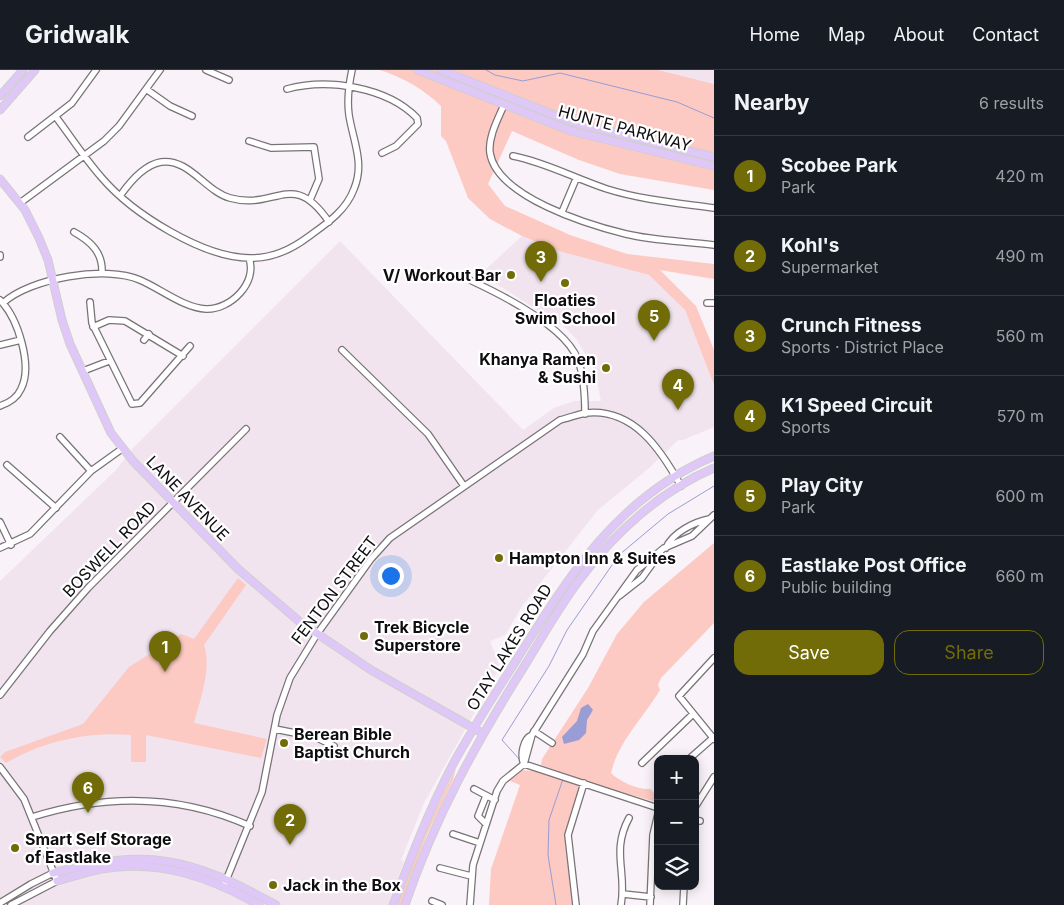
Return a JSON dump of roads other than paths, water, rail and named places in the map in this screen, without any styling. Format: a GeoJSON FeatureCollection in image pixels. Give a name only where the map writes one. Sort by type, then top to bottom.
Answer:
{"type":"FeatureCollection","features":[{"type":"Feature","properties":{"kind":"main road"},"geometry":{"type":"LineString","coordinates":[[0,96],[23,70]]}},
{"type":"Feature","properties":{"kind":"main road"},"geometry":{"type":"LineString","coordinates":[[0,110],[35,70]]}},
{"type":"Feature","properties":{"kind":"main road","name":"HUNTE PARKWAY"},"geometry":{"type":"LineString","coordinates":[[418,70],[571,131],[714,166]]}},
{"type":"Feature","properties":{"kind":"main road","name":"HUNTE PARKWAY"},"geometry":{"type":"LineString","coordinates":[[442,70],[572,122],[714,157]]}},
{"type":"Feature","properties":{"kind":"main road","name":"LANE AVENUE"},"geometry":{"type":"LineString","coordinates":[[0,179],[20,203],[39,238],[53,281],[62,320],[83,372],[111,432],[123,448],[172,503],[244,575],[317,634],[370,670],[482,733]]}},
{"type":"Feature","properties":{"kind":"main road","name":"OTAY LAKES ROAD"},"geometry":{"type":"LineString","coordinates":[[393,905],[436,799],[473,728],[574,570],[620,518],[675,476],[714,456]]}},
{"type":"Feature","properties":{"kind":"main road","name":"OTAY LAKES ROAD"},"geometry":{"type":"LineString","coordinates":[[405,905],[446,803],[482,733],[580,578],[602,552],[630,524],[667,495],[714,468]]}},
{"type":"Feature","properties":{"kind":"main road"},"geometry":{"type":"LineString","coordinates":[[53,873],[98,862],[141,858],[189,866],[276,905]]}},
{"type":"Feature","properties":{"kind":"main road"},"geometry":{"type":"LineString","coordinates":[[57,881],[103,869],[126,867],[181,871],[225,882],[259,905]]}},
{"type":"Feature","properties":{"kind":"street"},"geometry":{"type":"LineString","coordinates":[[28,137],[56,117],[82,92],[96,70]]}},
{"type":"Feature","properties":{"kind":"street"},"geometry":{"type":"LineString","coordinates":[[20,203],[112,134],[160,70]]}},
{"type":"Feature","properties":{"kind":"street"},"geometry":{"type":"LineString","coordinates":[[206,70],[229,80]]}},
{"type":"Feature","properties":{"kind":"street"},"geometry":{"type":"LineString","coordinates":[[56,117],[85,156],[120,196],[148,217],[219,254],[249,258],[285,251],[329,222],[349,200],[358,175],[356,144],[349,115],[349,88],[352,70]]}},
{"type":"Feature","properties":{"kind":"street"},"geometry":{"type":"LineString","coordinates":[[287,89],[307,86],[349,88],[363,90],[394,100],[417,118],[418,124],[396,146],[382,153]]}},
{"type":"Feature","properties":{"kind":"street"},"geometry":{"type":"LineString","coordinates":[[146,89],[170,106],[192,116]]}},
{"type":"Feature","properties":{"kind":"street"},"geometry":{"type":"LineString","coordinates":[[504,105],[490,142],[493,162],[519,192],[593,225],[628,234],[714,243]]}},
{"type":"Feature","properties":{"kind":"street"},"geometry":{"type":"LineString","coordinates":[[249,141],[271,148],[314,146],[319,178],[310,200]]}},
{"type":"Feature","properties":{"kind":"street"},"geometry":{"type":"LineString","coordinates":[[513,156],[530,160],[576,179],[610,190],[649,199],[714,208]]}},
{"type":"Feature","properties":{"kind":"street"},"geometry":{"type":"LineString","coordinates":[[120,196],[143,170],[155,164],[168,162],[183,167],[228,198],[252,200],[293,193],[310,200],[329,222]]}},
{"type":"Feature","properties":{"kind":"street"},"geometry":{"type":"LineString","coordinates":[[562,212],[576,179]]}},
{"type":"Feature","properties":{"kind":"street"},"geometry":{"type":"LineString","coordinates":[[74,232],[95,247],[101,259],[102,273]]}},
{"type":"Feature","properties":{"kind":"street"},"geometry":{"type":"LineString","coordinates":[[0,406],[16,397],[23,384],[24,359],[21,340],[16,324],[2,302],[22,289],[88,273],[102,273],[137,278],[193,306],[210,309],[229,304],[241,293],[247,282],[251,263],[249,258]]}},
{"type":"Feature","properties":{"kind":"street"},"geometry":{"type":"LineString","coordinates":[[472,281],[541,320],[558,332],[569,343],[579,360],[585,414]]}},
{"type":"Feature","properties":{"kind":"street"},"geometry":{"type":"LineString","coordinates":[[90,302],[90,316],[93,327],[132,404],[140,403],[190,346]]}},
{"type":"Feature","properties":{"kind":"street"},"geometry":{"type":"LineString","coordinates":[[707,303],[714,303]]}},
{"type":"Feature","properties":{"kind":"street"},"geometry":{"type":"LineString","coordinates":[[93,327],[109,320],[120,320],[149,334],[183,356]]}},
{"type":"Feature","properties":{"kind":"street"},"geometry":{"type":"LineString","coordinates":[[144,340],[149,334]]}},
{"type":"Feature","properties":{"kind":"street"},"geometry":{"type":"LineString","coordinates":[[0,345],[21,340]]}},
{"type":"Feature","properties":{"kind":"street"},"geometry":{"type":"LineString","coordinates":[[342,350],[428,434],[464,486]]}},
{"type":"Feature","properties":{"kind":"street"},"geometry":{"type":"LineString","coordinates":[[83,372],[109,361]]}},
{"type":"Feature","properties":{"kind":"street","name":"FENTON STREET"},"geometry":{"type":"LineString","coordinates":[[225,882],[250,826],[262,792],[278,712],[289,679],[317,634],[384,544],[560,420],[585,414],[609,415],[638,428],[656,446],[681,486]]}},
{"type":"Feature","properties":{"kind":"street","name":"BOSWELL ROAD"},"geometry":{"type":"LineString","coordinates":[[0,695],[54,626],[246,428]]}},
{"type":"Feature","properties":{"kind":"street"},"geometry":{"type":"LineString","coordinates":[[60,437],[91,470]]}},
{"type":"Feature","properties":{"kind":"street"},"geometry":{"type":"LineString","coordinates":[[0,548],[11,545],[30,534],[91,470],[123,448]]}},
{"type":"Feature","properties":{"kind":"street"},"geometry":{"type":"LineString","coordinates":[[7,465],[56,508]]}},
{"type":"Feature","properties":{"kind":"street"},"geometry":{"type":"LineString","coordinates":[[470,905],[471,876],[500,785],[524,764],[533,733],[582,656],[593,631],[637,570],[663,549],[692,536],[711,517]]}},
{"type":"Feature","properties":{"kind":"street"},"geometry":{"type":"LineString","coordinates":[[0,522],[11,545]]}},
{"type":"Feature","properties":{"kind":"street"},"geometry":{"type":"LineString","coordinates":[[617,598],[647,574],[663,549]]}},
{"type":"Feature","properties":{"kind":"street"},"geometry":{"type":"LineString","coordinates":[[694,755],[714,738],[679,699],[679,694],[714,658]]}},
{"type":"Feature","properties":{"kind":"street"},"geometry":{"type":"LineString","coordinates":[[642,763],[693,714]]}},
{"type":"Feature","properties":{"kind":"street"},"geometry":{"type":"LineString","coordinates":[[275,729],[315,737],[334,746]]}},
{"type":"Feature","properties":{"kind":"street"},"geometry":{"type":"LineString","coordinates":[[533,733],[552,743]]}},
{"type":"Feature","properties":{"kind":"street"},"geometry":{"type":"LineString","coordinates":[[524,764],[654,807]]}},
{"type":"Feature","properties":{"kind":"street"},"geometry":{"type":"LineString","coordinates":[[0,767],[21,794],[57,881],[11,905]]}},
{"type":"Feature","properties":{"kind":"street"},"geometry":{"type":"LineString","coordinates":[[699,801],[714,777]]}},
{"type":"Feature","properties":{"kind":"street"},"geometry":{"type":"LineString","coordinates":[[576,905],[568,835],[584,783]]}},
{"type":"Feature","properties":{"kind":"street"},"geometry":{"type":"LineString","coordinates":[[474,789],[495,800]]}},
{"type":"Feature","properties":{"kind":"street"},"geometry":{"type":"LineString","coordinates":[[486,796],[478,816],[486,824]]}},
{"type":"Feature","properties":{"kind":"street"},"geometry":{"type":"LineString","coordinates":[[32,817],[58,809],[98,801],[143,799],[201,808],[250,826]]}},
{"type":"Feature","properties":{"kind":"street"},"geometry":{"type":"LineString","coordinates":[[621,905],[623,894],[620,840],[629,818]]}},
{"type":"Feature","properties":{"kind":"street"},"geometry":{"type":"LineString","coordinates":[[453,834],[480,843]]}},
{"type":"Feature","properties":{"kind":"street"},"geometry":{"type":"LineString","coordinates":[[650,905],[654,835]]}},
{"type":"Feature","properties":{"kind":"street"},"geometry":{"type":"LineString","coordinates":[[440,868],[471,876]]}},
{"type":"Feature","properties":{"kind":"street"},"geometry":{"type":"LineString","coordinates":[[0,903],[53,873]]}},
{"type":"Feature","properties":{"kind":"street"},"geometry":{"type":"LineString","coordinates":[[683,905],[684,890]]}},
{"type":"Feature","properties":{"kind":"street"},"geometry":{"type":"LineString","coordinates":[[623,894],[651,897]]}},
{"type":"Feature","properties":{"kind":"street"},"geometry":{"type":"LineString","coordinates":[[432,901],[442,905]]}},
{"type":"Feature","properties":{"kind":"water"},"geometry":{"type":"Polygon","coordinates":[[[588,704],[593,710],[587,720],[586,733],[579,740],[564,744],[562,737],[577,721],[581,708],[588,704]]]}},
{"type":"Feature","properties":{"kind":"waterway"},"geometry":{"type":"LineString","coordinates":[[486,70],[495,75],[523,81],[560,73],[677,102],[714,118]]}},
{"type":"Feature","properties":{"kind":"waterway"},"geometry":{"type":"LineString","coordinates":[[520,760],[502,740],[549,666],[567,630],[619,555],[668,514],[714,486]]}},
{"type":"Feature","properties":{"kind":"waterway"},"geometry":{"type":"LineString","coordinates":[[556,905],[548,855],[549,820],[563,779]]}},
{"type":"Feature","properties":{"kind":"place","name":"V/ Workout Bar"},"geometry":{"type":"Point","coordinates":[511,275]}},
{"type":"Feature","properties":{"kind":"place","name":"Crunch Fitness"},"geometry":{"type":"Point","coordinates":[541,282]}},
{"type":"Feature","properties":{"kind":"place","name":"Floaties Swim School"},"geometry":{"type":"Point","coordinates":[565,283]}},
{"type":"Feature","properties":{"kind":"place","name":"Play City"},"geometry":{"type":"Point","coordinates":[654,341]}},
{"type":"Feature","properties":{"kind":"place","name":"Khanya Ramen & Sushi"},"geometry":{"type":"Point","coordinates":[606,368]}},
{"type":"Feature","properties":{"kind":"place","name":"K1 Speed Circuit"},"geometry":{"type":"Point","coordinates":[678,410]}},
{"type":"Feature","properties":{"kind":"place","name":"Hampton Inn & Suites"},"geometry":{"type":"Point","coordinates":[499,558]}},
{"type":"Feature","properties":{"kind":"place","name":"Trek Bicycle Superstore"},"geometry":{"type":"Point","coordinates":[364,636]}},
{"type":"Feature","properties":{"kind":"place","name":"Scobee Park"},"geometry":{"type":"Point","coordinates":[165,672]}},
{"type":"Feature","properties":{"kind":"place","name":"Berean Bible Baptist Church"},"geometry":{"type":"Point","coordinates":[284,743]}},
{"type":"Feature","properties":{"kind":"place","name":"Eastlake Post Office"},"geometry":{"type":"Point","coordinates":[88,813]}},
{"type":"Feature","properties":{"kind":"place","name":"Kohl's"},"geometry":{"type":"Point","coordinates":[290,845]}},
{"type":"Feature","properties":{"kind":"place","name":"Smart Self Storage of Eastlake"},"geometry":{"type":"Point","coordinates":[15,848]}},
{"type":"Feature","properties":{"kind":"place","name":"Jack in the Box"},"geometry":{"type":"Point","coordinates":[273,885]}}]}
